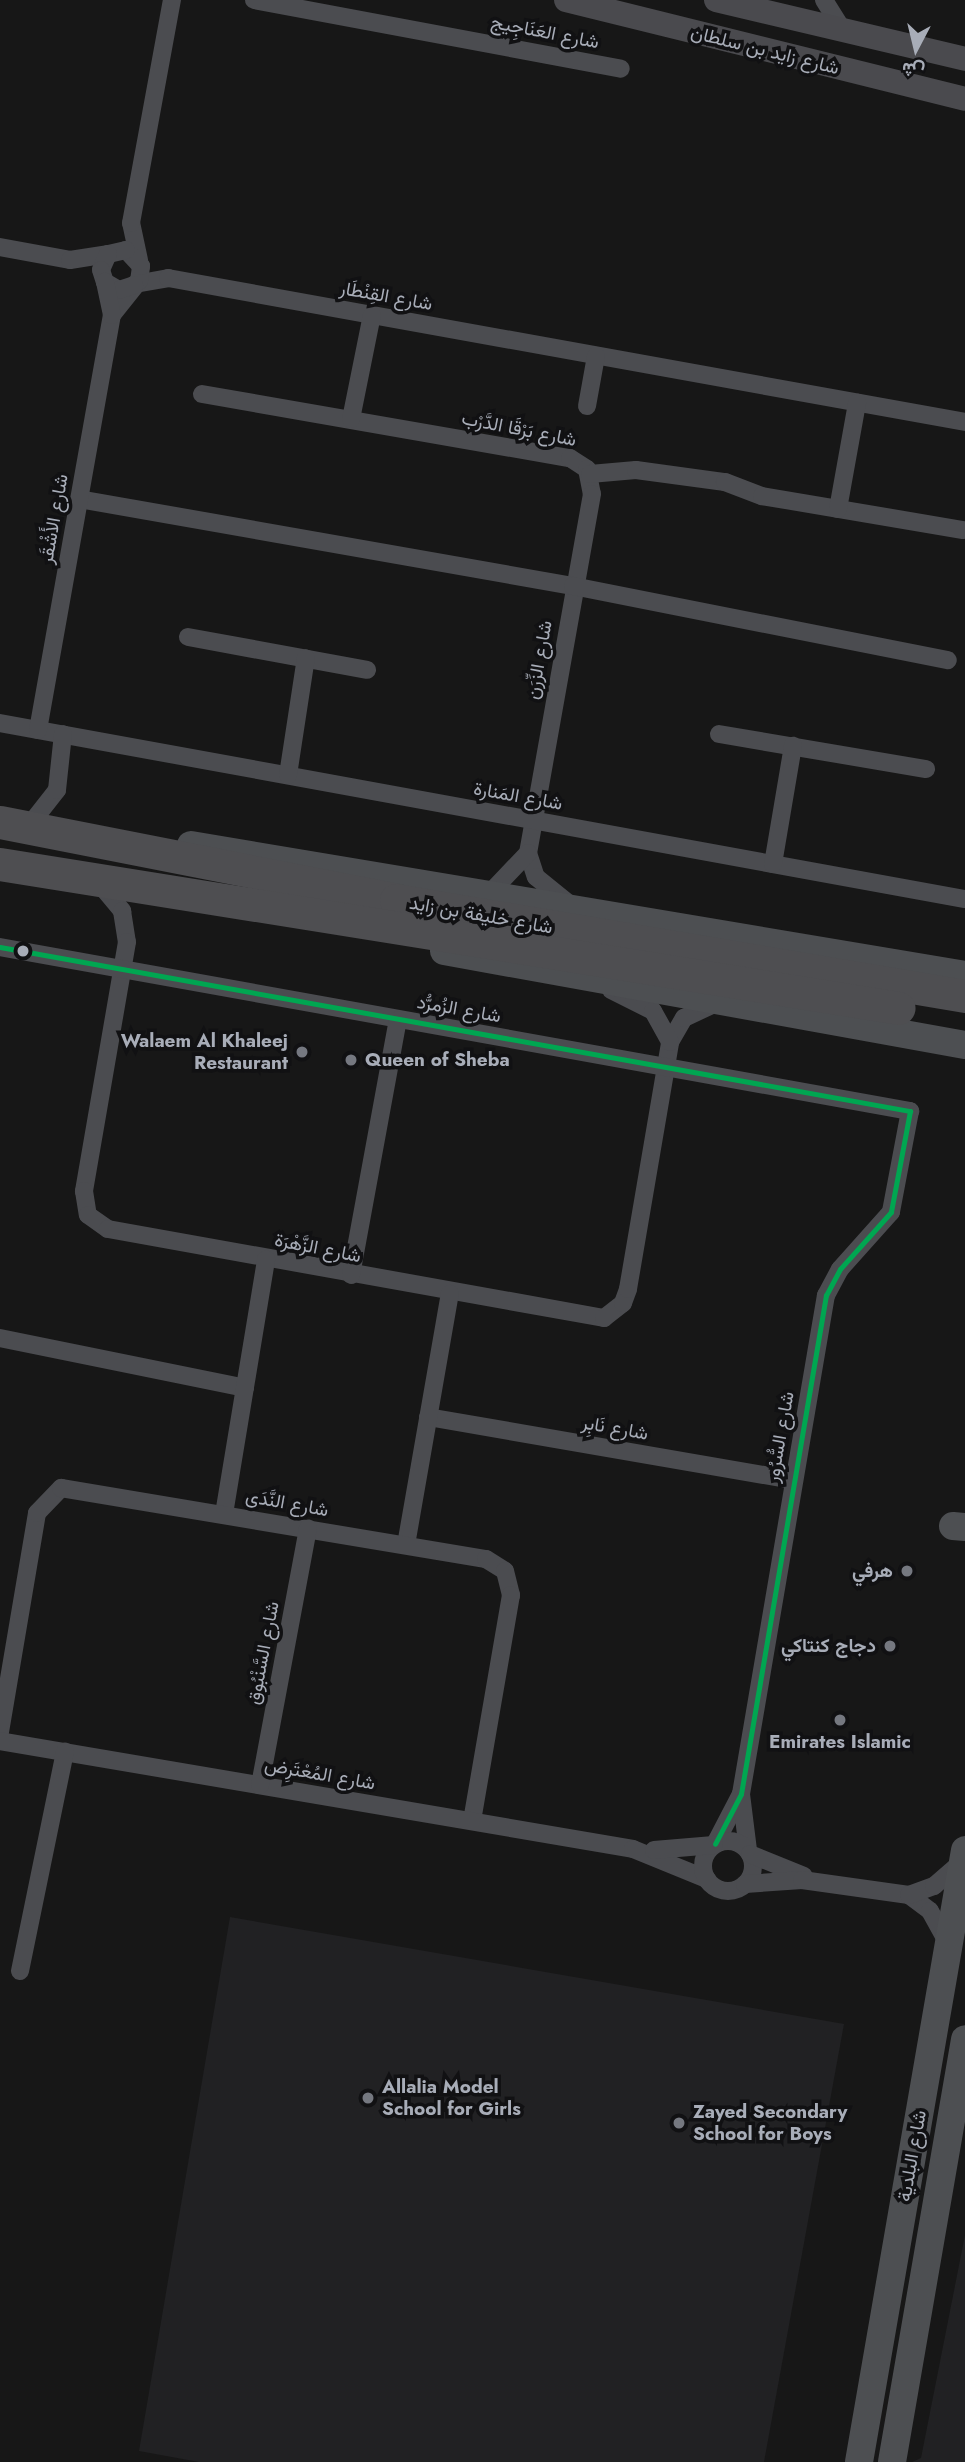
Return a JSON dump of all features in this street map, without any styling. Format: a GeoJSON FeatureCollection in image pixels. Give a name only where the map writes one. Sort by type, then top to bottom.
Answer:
{"type":"FeatureCollection","features":[{"type":"Feature","properties":{"kind":"highway","name":"شارع خليفة بن زايد"},"geometry":{"type":"LineString","coordinates":[[14,824],[396,900],[965,996]]}},
{"type":"Feature","properties":{"kind":"highway","name":"شارع خليفة بن زايد"},"geometry":{"type":"LineString","coordinates":[[0,864],[228,903],[364,918],[965,1018]]}},
{"type":"Feature","properties":{"kind":"main road","name":"شارع زايد بن سلطان"},"geometry":{"type":"LineString","coordinates":[[566,0],[965,99]]}},
{"type":"Feature","properties":{"kind":"main road","name":"شارع زايد بن سلطان"},"geometry":{"type":"LineString","coordinates":[[716,0],[965,60]]}},
{"type":"Feature","properties":{"kind":"main road"},"geometry":{"type":"LineString","coordinates":[[72,834],[195,845],[965,975]]}},
{"type":"Feature","properties":{"kind":"main road"},"geometry":{"type":"LineString","coordinates":[[228,903],[585,978],[965,1045]]}},
{"type":"Feature","properties":{"kind":"main road"},"geometry":{"type":"LineString","coordinates":[[914,1036],[965,1058]]}},
{"type":"Feature","properties":{"kind":"main road","name":"شارع البلدية"},"geometry":{"type":"LineString","coordinates":[[859,2462],[964,1856]]}},
{"type":"Feature","properties":{"kind":"main road","name":"شارع البلدية"},"geometry":{"type":"LineString","coordinates":[[892,2462],[965,2039]]}},
{"type":"Feature","properties":{"kind":"street"},"geometry":{"type":"LineString","coordinates":[[70,260],[119,290],[135,285],[139,261],[131,223],[172,0]]}},
{"type":"Feature","properties":{"kind":"street","name":"شارع العَنَاجِيج"},"geometry":{"type":"LineString","coordinates":[[254,0],[621,69]]}},
{"type":"Feature","properties":{"kind":"street"},"geometry":{"type":"LineString","coordinates":[[824,0],[842,31]]}},
{"type":"Feature","properties":{"kind":"street"},"geometry":{"type":"LineString","coordinates":[[104,281],[109,253],[131,223]]}},
{"type":"Feature","properties":{"kind":"street"},"geometry":{"type":"LineString","coordinates":[[0,247],[70,260],[126,250],[139,261]]}},
{"type":"Feature","properties":{"kind":"street","name":"شارع القِنْطَار"},"geometry":{"type":"LineString","coordinates":[[139,261],[168,278],[965,422]]}},
{"type":"Feature","properties":{"kind":"street","name":"شارع القِنْطَار"},"geometry":{"type":"LineString","coordinates":[[135,285],[168,278]]}},
{"type":"Feature","properties":{"kind":"street","name":"شارع الأَشْقَر"},"geometry":{"type":"LineString","coordinates":[[38,730],[112,315],[104,281]]}},
{"type":"Feature","properties":{"kind":"street","name":"شارع الأَشْقَر"},"geometry":{"type":"LineString","coordinates":[[112,315],[135,285]]}},
{"type":"Feature","properties":{"kind":"street"},"geometry":{"type":"LineString","coordinates":[[351,419],[372,315]]}},
{"type":"Feature","properties":{"kind":"street"},"geometry":{"type":"LineString","coordinates":[[587,406],[596,356]]}},
{"type":"Feature","properties":{"kind":"street","name":"شارع بَرْقَا الدَّرْب"},"geometry":{"type":"LineString","coordinates":[[202,394],[570,458],[590,474],[636,470],[726,482],[752,494],[963,530]]}},
{"type":"Feature","properties":{"kind":"street"},"geometry":{"type":"LineString","coordinates":[[838,509],[857,403]]}},
{"type":"Feature","properties":{"kind":"street","name":"شارع الزِّرَن"},"geometry":{"type":"LineString","coordinates":[[528,853],[590,474]]}},
{"type":"Feature","properties":{"kind":"street"},"geometry":{"type":"LineString","coordinates":[[79,499],[573,586],[948,660]]}},
{"type":"Feature","properties":{"kind":"street"},"geometry":{"type":"LineString","coordinates":[[188,637],[367,670]]}},
{"type":"Feature","properties":{"kind":"street"},"geometry":{"type":"LineString","coordinates":[[288,775],[306,658]]}},
{"type":"Feature","properties":{"kind":"street","name":"شارع المَنارة"},"geometry":{"type":"LineString","coordinates":[[0,723],[965,899]]}},
{"type":"Feature","properties":{"kind":"street"},"geometry":{"type":"LineString","coordinates":[[14,824],[57,790],[63,734]]}},
{"type":"Feature","properties":{"kind":"street"},"geometry":{"type":"LineString","coordinates":[[719,734],[926,769]]}},
{"type":"Feature","properties":{"kind":"street"},"geometry":{"type":"LineString","coordinates":[[773,864],[793,746]]}},
{"type":"Feature","properties":{"kind":"street"},"geometry":{"type":"LineString","coordinates":[[490,893],[528,853],[536,877],[573,907]]}},
{"type":"Feature","properties":{"kind":"street","name":"شارع الزَّهْرَة"},"geometry":{"type":"LineString","coordinates":[[97,881],[125,920],[124,969],[84,1191],[88,1215],[108,1229],[589,1320],[617,1309],[628,1289],[670,1042],[684,1018],[718,1003]]}},
{"type":"Feature","properties":{"kind":"street","name":"شارع الزُمرُّد"},"geometry":{"type":"LineString","coordinates":[[0,947],[910,1111]]}},
{"type":"Feature","properties":{"kind":"street"},"geometry":{"type":"LineString","coordinates":[[585,978],[653,1011],[670,1042]]}},
{"type":"Feature","properties":{"kind":"street"},"geometry":{"type":"LineString","coordinates":[[351,1275],[398,1020]]}},
{"type":"Feature","properties":{"kind":"street","name":"شارع السُّرُور"},"geometry":{"type":"LineString","coordinates":[[749,1852],[741,1794],[826,1295],[840,1269],[891,1212],[910,1111]]}},
{"type":"Feature","properties":{"kind":"street"},"geometry":{"type":"LineString","coordinates":[[224,1514],[266,1259]]}},
{"type":"Feature","properties":{"kind":"street"},"geometry":{"type":"LineString","coordinates":[[406,1545],[450,1294]]}},
{"type":"Feature","properties":{"kind":"street"},"geometry":{"type":"LineString","coordinates":[[0,1338],[245,1388]]}},
{"type":"Feature","properties":{"kind":"street","name":"شارع نَابِر"},"geometry":{"type":"LineString","coordinates":[[428,1417],[794,1480]]}},
{"type":"Feature","properties":{"kind":"street","name":"شارع النَّدَى"},"geometry":{"type":"LineString","coordinates":[[0,1732],[36,1520],[48,1495],[75,1488],[492,1560],[511,1587],[472,1821]]}},
{"type":"Feature","properties":{"kind":"street","name":"شارع السَّنْبُوق"},"geometry":{"type":"LineString","coordinates":[[260,1785],[308,1528]]}},
{"type":"Feature","properties":{"kind":"street","name":"شارع المُعْتَرِض"},"geometry":{"type":"LineString","coordinates":[[0,1741],[633,1849],[707,1879]]}},
{"type":"Feature","properties":{"kind":"street"},"geometry":{"type":"LineString","coordinates":[[20,1970],[65,1752]]}},
{"type":"Feature","properties":{"kind":"street","name":"شارع السُّرُور"},"geometry":{"type":"LineString","coordinates":[[714,1845],[741,1794]]}},
{"type":"Feature","properties":{"kind":"street"},"geometry":{"type":"LineString","coordinates":[[821,1881],[749,1852],[733,1841],[714,1845],[704,1861],[707,1879],[724,1890],[745,1884],[821,1881],[909,1895],[934,1886],[964,1856]]}},
{"type":"Feature","properties":{"kind":"street","name":"شارع المُعْتَرِض"},"geometry":{"type":"LineString","coordinates":[[633,1849],[714,1845]]}},
{"type":"Feature","properties":{"kind":"street"},"geometry":{"type":"LineString","coordinates":[[745,1884],[753,1870],[749,1852]]}},
{"type":"Feature","properties":{"kind":"street"},"geometry":{"type":"LineString","coordinates":[[909,1895],[930,1912],[948,1946]]}},
{"type":"Feature","properties":{"kind":"shaded area"},"geometry":{"type":"Polygon","coordinates":[[[230,1917],[844,2024],[764,2462],[199,2462],[139,2451],[230,1917]]]}},
{"type":"Feature","properties":{"kind":"shaded area"},"geometry":{"type":"Polygon","coordinates":[[[965,2235],[965,2462],[912,2462],[921,2458],[965,2235]]]}},
{"type":"Feature","properties":{"kind":"transit line"},"geometry":{"type":"LineString","coordinates":[[0,947],[910,1111],[891,1212],[840,1269],[826,1295],[741,1794],[715,1844]]}},
{"type":"Feature","properties":{"kind":"place","name":"Walaem Al Khaleej Restaurant"},"geometry":{"type":"Point","coordinates":[302,1052]}},
{"type":"Feature","properties":{"kind":"place","name":"Queen of Sheba"},"geometry":{"type":"Point","coordinates":[351,1060]}},
{"type":"Feature","properties":{"kind":"place","name":"هرفي"},"geometry":{"type":"Point","coordinates":[907,1571]}},
{"type":"Feature","properties":{"kind":"place","name":"دجاج كنتاكي"},"geometry":{"type":"Point","coordinates":[890,1646]}},
{"type":"Feature","properties":{"kind":"place","name":"Emirates Islamic"},"geometry":{"type":"Point","coordinates":[840,1720]}},
{"type":"Feature","properties":{"kind":"place","name":"Allalia Model School for Girls"},"geometry":{"type":"Point","coordinates":[368,2098]}},
{"type":"Feature","properties":{"kind":"place","name":"Zayed Secondary School for Boys"},"geometry":{"type":"Point","coordinates":[679,2123]}}]}
